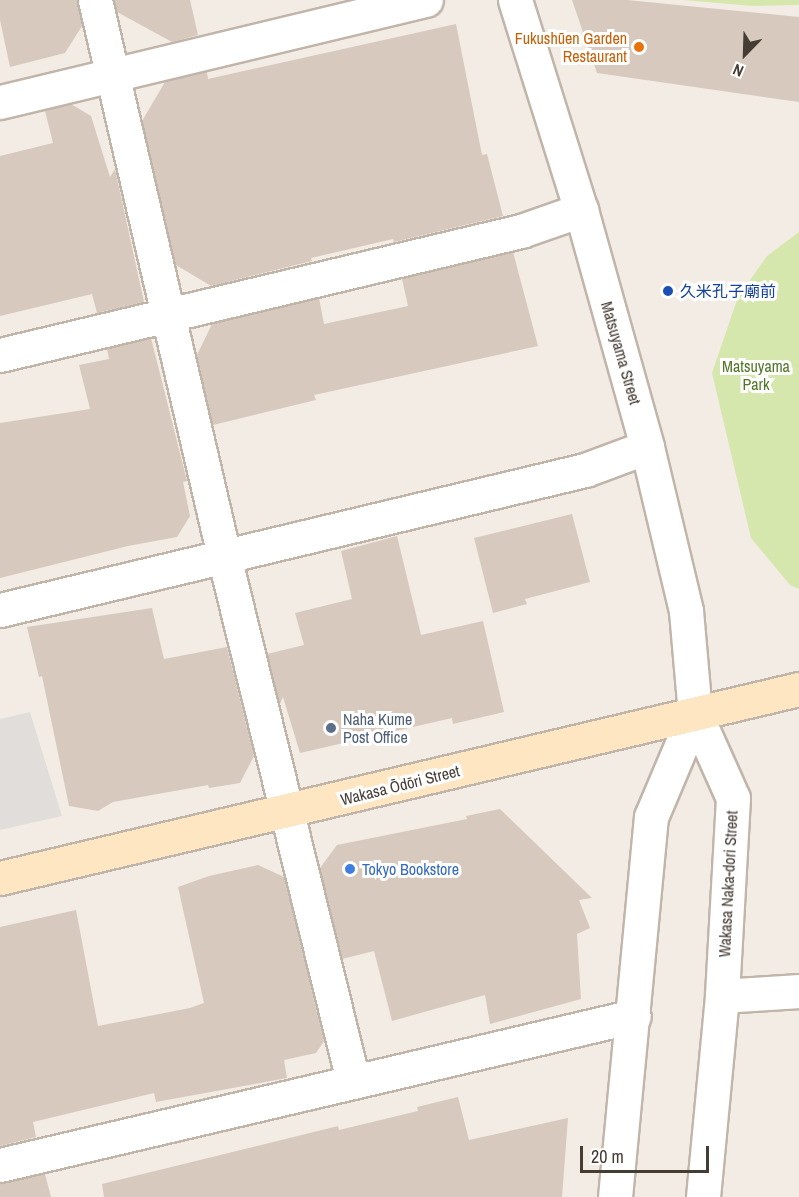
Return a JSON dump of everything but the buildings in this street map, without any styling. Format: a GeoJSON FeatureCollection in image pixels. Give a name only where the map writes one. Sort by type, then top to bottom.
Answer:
{"type":"FeatureCollection","features":[{"type":"Feature","properties":{"kind":"main road","name":"Wakasa Ōdōri Street"},"geometry":{"type":"LineString","coordinates":[[0,878],[799,689]]}},
{"type":"Feature","properties":{"kind":"street"},"geometry":{"type":"LineString","coordinates":[[95,0],[224,556],[353,1081]]}},
{"type":"Feature","properties":{"kind":"street"},"geometry":{"type":"LineString","coordinates":[[0,102],[426,0]]}},
{"type":"Feature","properties":{"kind":"street","name":"Matsuyama Street"},"geometry":{"type":"LineString","coordinates":[[515,0],[581,210],[647,447],[686,611],[695,713]]}},
{"type":"Feature","properties":{"kind":"street"},"geometry":{"type":"LineString","coordinates":[[0,355],[521,231],[581,210]]}},
{"type":"Feature","properties":{"kind":"street"},"geometry":{"type":"LineString","coordinates":[[0,610],[585,470],[647,447]]}},
{"type":"Feature","properties":{"kind":"street"},"geometry":{"type":"LineString","coordinates":[[615,1197],[634,1016],[651,817],[695,713]]}},
{"type":"Feature","properties":{"kind":"street","name":"Wakasa Naka-dori Street"},"geometry":{"type":"LineString","coordinates":[[695,713],[733,798],[722,996],[703,1197]]}},
{"type":"Feature","properties":{"kind":"street"},"geometry":{"type":"LineString","coordinates":[[722,996],[799,991]]}},
{"type":"Feature","properties":{"kind":"street"},"geometry":{"type":"LineString","coordinates":[[0,1165],[634,1016]]}},
{"type":"Feature","properties":{"kind":"green space"},"geometry":{"type":"Polygon","coordinates":[[[683,0],[799,0],[799,5],[753,6],[683,0]]]}},
{"type":"Feature","properties":{"kind":"green space","name":"Matsuyama Park"},"geometry":{"type":"Polygon","coordinates":[[[799,232],[799,589],[790,585],[751,538],[712,373],[738,297],[767,256],[799,232]]]}},
{"type":"Feature","properties":{"kind":"shaded area"},"geometry":{"type":"Polygon","coordinates":[[[30,712],[62,816],[0,830],[0,719],[30,712]]]}},
{"type":"Feature","properties":{"kind":"place","name":"Fukushūen Garden Restaurant"},"geometry":{"type":"Point","coordinates":[639,47]}},
{"type":"Feature","properties":{"kind":"place","name":"久米孔子廟前"},"geometry":{"type":"Point","coordinates":[668,291]}},
{"type":"Feature","properties":{"kind":"place","name":"Naha Kume Post Office"},"geometry":{"type":"Point","coordinates":[331,728]}},
{"type":"Feature","properties":{"kind":"place","name":"Tokyo Bookstore"},"geometry":{"type":"Point","coordinates":[350,869]}}]}
